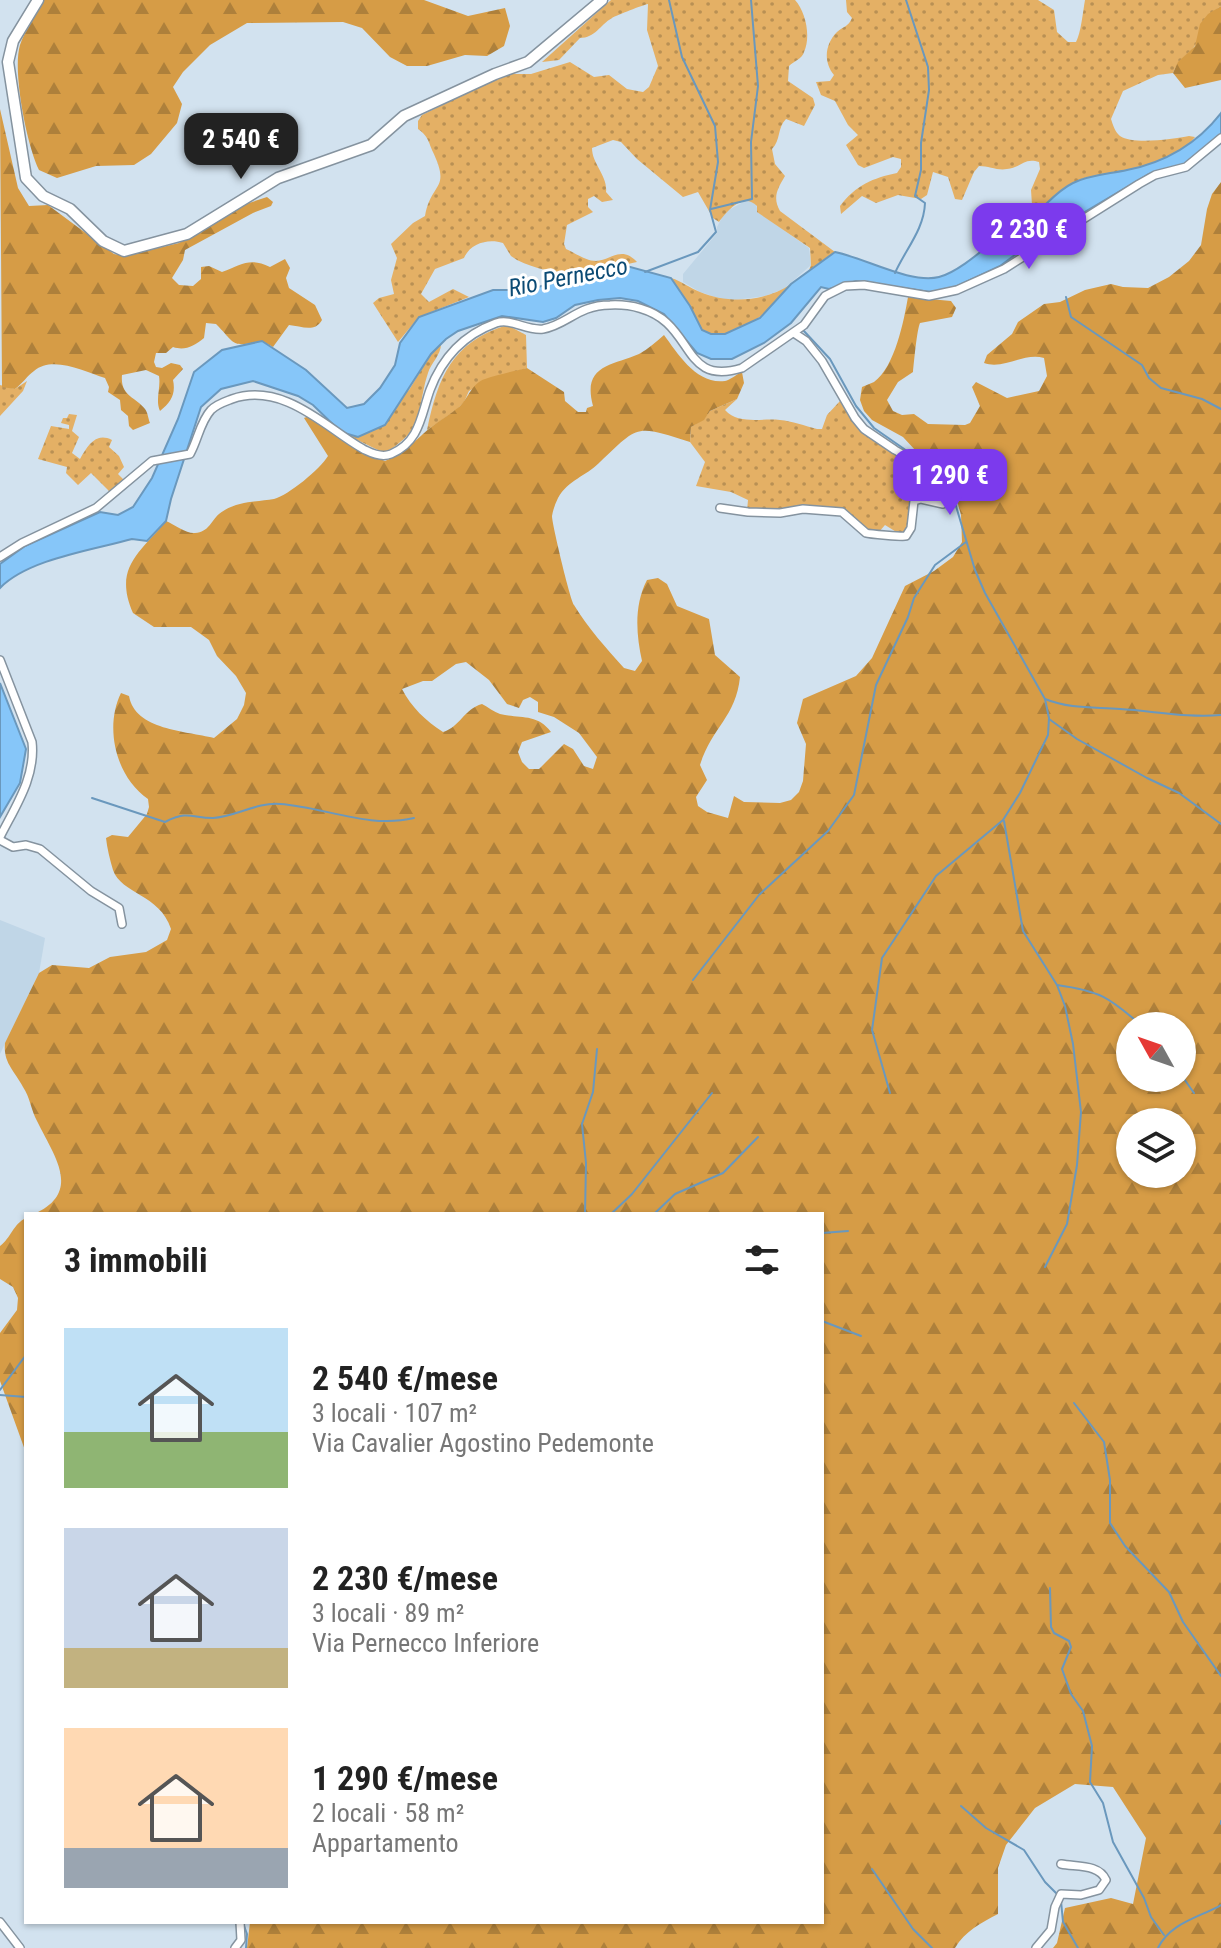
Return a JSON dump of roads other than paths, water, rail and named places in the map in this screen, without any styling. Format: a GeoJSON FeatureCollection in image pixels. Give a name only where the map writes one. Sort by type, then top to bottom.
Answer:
{"type":"FeatureCollection","features":[{"type":"Feature","properties":{"kind":"main road"},"geometry":{"type":"LineString","coordinates":[[38,0],[13,41],[8,62],[26,178],[43,196],[70,209],[103,241],[124,251],[187,234],[278,178],[371,145],[404,116],[528,62],[602,0]]}},
{"type":"Feature","properties":{"kind":"street"},"geometry":{"type":"LineString","coordinates":[[0,557],[22,543],[96,508],[152,461],[187,456],[205,419],[221,403],[250,394],[277,397],[321,419],[339,435],[375,455],[391,454],[402,448],[420,428],[429,392],[451,351],[476,332],[505,321],[540,329],[553,326],[585,308],[602,305],[627,305],[664,320],[687,353],[701,365],[721,372],[742,368],[799,329],[825,296],[845,286],[864,285],[939,296],[983,279],[1155,175],[1186,167],[1221,138]]}},
{"type":"Feature","properties":{"kind":"street"},"geometry":{"type":"LineString","coordinates":[[720,508],[748,512],[780,513],[803,509],[842,512],[866,533],[888,533],[902,537],[911,528],[914,501],[921,499],[943,504],[945,496],[929,469],[864,429],[848,410],[822,361],[799,329]]}},
{"type":"Feature","properties":{"kind":"street"},"geometry":{"type":"LineString","coordinates":[[0,660],[32,742],[33,753],[28,780],[0,838],[13,847],[26,845],[47,853],[91,891],[119,908],[122,924]]}},
{"type":"Feature","properties":{"kind":"street"},"geometry":{"type":"LineString","coordinates":[[1036,1948],[1051,1930],[1061,1894],[1081,1895],[1099,1890],[1106,1880],[1095,1867],[1061,1864]]}},
{"type":"Feature","properties":{"kind":"street"},"geometry":{"type":"LineString","coordinates":[[0,1922],[20,1948]]}},
{"type":"Feature","properties":{"kind":"street"},"geometry":{"type":"LineString","coordinates":[[235,1948],[241,1940],[240,1924]]}},
{"type":"Feature","properties":{"kind":"water"},"geometry":{"type":"Polygon","coordinates":[[[1221,113],[1221,136],[1184,166],[1149,174],[1027,246],[1000,266],[951,289],[930,292],[856,281],[829,289],[821,287],[791,323],[764,343],[732,359],[711,359],[697,353],[664,314],[638,301],[620,298],[575,305],[556,318],[543,322],[502,316],[458,331],[431,354],[385,425],[358,437],[341,432],[313,405],[298,396],[253,381],[221,389],[201,407],[166,521],[147,541],[132,539],[62,557],[27,570],[0,588],[0,564],[25,546],[100,512],[118,515],[133,507],[152,478],[178,419],[194,372],[222,350],[262,341],[306,370],[347,408],[364,404],[380,388],[395,365],[400,343],[419,317],[493,290],[529,290],[576,275],[623,265],[671,278],[702,330],[725,334],[760,318],[791,284],[835,252],[915,277],[948,274],[1012,227],[1029,219],[1073,183],[1141,167],[1168,157],[1202,134],[1221,113]]]}},
{"type":"Feature","properties":{"kind":"water"},"geometry":{"type":"Polygon","coordinates":[[[0,683],[26,749],[20,783],[0,817],[0,683]]]}},
{"type":"Feature","properties":{"kind":"waterway"},"geometry":{"type":"LineString","coordinates":[[645,272],[698,252],[716,232],[710,210],[718,162],[715,126],[682,57],[669,0]]}},
{"type":"Feature","properties":{"kind":"waterway"},"geometry":{"type":"LineString","coordinates":[[711,209],[752,199],[751,142],[758,86],[751,0]]}},
{"type":"Feature","properties":{"kind":"waterway"},"geometry":{"type":"LineString","coordinates":[[895,273],[918,231],[925,203],[915,196],[921,170],[921,143],[929,90],[928,67],[906,0]]}},
{"type":"Feature","properties":{"kind":"waterway"},"geometry":{"type":"LineString","coordinates":[[1066,297],[1071,317],[1142,365],[1149,378],[1161,388],[1202,399],[1221,409]]}},
{"type":"Feature","properties":{"kind":"waterway"},"geometry":{"type":"LineString","coordinates":[[803,330],[830,359],[856,406],[874,428],[920,460]]}},
{"type":"Feature","properties":{"kind":"waterway"},"geometry":{"type":"LineString","coordinates":[[890,1093],[872,1030],[882,958],[936,876],[1003,820],[1048,735],[1049,718],[1045,699],[985,593],[953,496],[932,468]]}},
{"type":"Feature","properties":{"kind":"waterway"},"geometry":{"type":"LineString","coordinates":[[693,980],[759,895],[828,831],[854,795],[876,685],[914,598],[935,565],[966,542]]}},
{"type":"Feature","properties":{"kind":"waterway"},"geometry":{"type":"LineString","coordinates":[[1045,699],[1082,707],[1221,715]]}},
{"type":"Feature","properties":{"kind":"waterway"},"geometry":{"type":"LineString","coordinates":[[1049,719],[1077,739],[1179,793],[1221,824]]}},
{"type":"Feature","properties":{"kind":"waterway"},"geometry":{"type":"LineString","coordinates":[[92,798],[165,822],[185,815],[221,817],[271,804],[380,821],[414,818]]}},
{"type":"Feature","properties":{"kind":"waterway"},"geometry":{"type":"LineString","coordinates":[[1004,821],[1023,931],[1057,985],[1065,1006],[1081,1112],[1077,1165],[1067,1224],[1045,1267]]}},
{"type":"Feature","properties":{"kind":"waterway"},"geometry":{"type":"LineString","coordinates":[[1057,985],[1103,997],[1126,1012]]}},
{"type":"Feature","properties":{"kind":"waterway"},"geometry":{"type":"LineString","coordinates":[[585,1212],[586,1163],[582,1124],[593,1092],[597,1049]]}},
{"type":"Feature","properties":{"kind":"waterway"},"geometry":{"type":"LineString","coordinates":[[613,1212],[632,1194],[712,1093]]}},
{"type":"Feature","properties":{"kind":"waterway"},"geometry":{"type":"LineString","coordinates":[[656,1212],[675,1194],[723,1173],[758,1137]]}},
{"type":"Feature","properties":{"kind":"waterway"},"geometry":{"type":"LineString","coordinates":[[824,1233],[848,1231]]}},
{"type":"Feature","properties":{"kind":"waterway"},"geometry":{"type":"LineString","coordinates":[[824,1322],[861,1336]]}},
{"type":"Feature","properties":{"kind":"waterway"},"geometry":{"type":"LineString","coordinates":[[0,1390],[24,1358]]}},
{"type":"Feature","properties":{"kind":"waterway"},"geometry":{"type":"LineString","coordinates":[[0,1395],[24,1397]]}},
{"type":"Feature","properties":{"kind":"waterway"},"geometry":{"type":"LineString","coordinates":[[1074,1403],[1104,1442],[1110,1480],[1110,1523],[1125,1546],[1169,1592],[1183,1622],[1221,1676]]}},
{"type":"Feature","properties":{"kind":"waterway"},"geometry":{"type":"LineString","coordinates":[[1050,1588],[1051,1627],[1054,1633],[1069,1641],[1071,1647],[1062,1669],[1071,1694],[1083,1711],[1092,1746],[1090,1782],[1103,1803],[1113,1842],[1151,1917],[1164,1935]]}},
{"type":"Feature","properties":{"kind":"waterway"},"geometry":{"type":"LineString","coordinates":[[961,1806],[986,1828],[1024,1850],[1045,1882],[1058,1895]]}},
{"type":"Feature","properties":{"kind":"waterway"},"geometry":{"type":"LineString","coordinates":[[872,1869],[913,1929],[932,1948]]}},
{"type":"Feature","properties":{"kind":"waterway"},"geometry":{"type":"LineString","coordinates":[[1061,1901],[1063,1922],[1078,1948]]}},
{"type":"Feature","properties":{"kind":"waterway"},"geometry":{"type":"LineString","coordinates":[[1158,1948],[1177,1927],[1221,1905]]}},
{"type":"Feature","properties":{"kind":"waterway"},"geometry":{"type":"LineString","coordinates":[[243,1924],[247,1934],[246,1948]]}},
{"type":"Feature","properties":{"kind":"water label","name":"Rio Pernecco"},"geometry":{"type":"Point","coordinates":[568,277]}}]}
